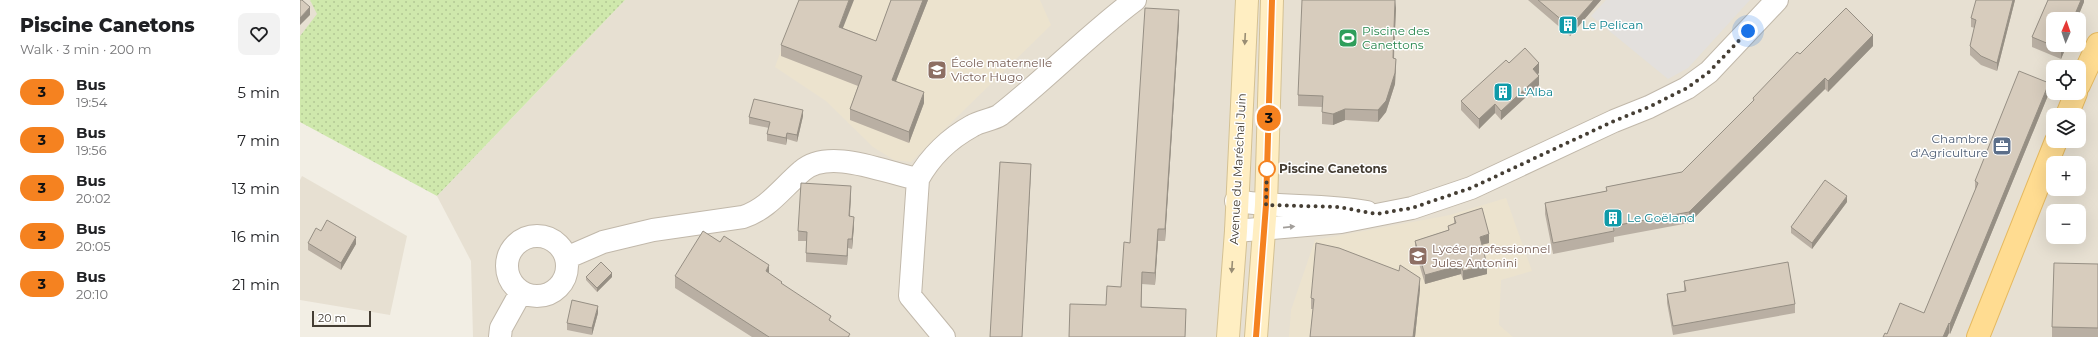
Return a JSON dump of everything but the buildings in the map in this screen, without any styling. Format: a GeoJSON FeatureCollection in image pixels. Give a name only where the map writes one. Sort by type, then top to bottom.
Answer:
{"type":"FeatureCollection","features":[{"type":"Feature","properties":{"kind":"main road","name":"Avenue du Maréchal Juin"},"geometry":{"type":"LineString","coordinates":[[1228,337],[1236,231],[1236,201],[1247,0]]}},
{"type":"Feature","properties":{"kind":"main road"},"geometry":{"type":"LineString","coordinates":[[1256,337],[1266,205],[1272,0]]}},
{"type":"Feature","properties":{"kind":"main road"},"geometry":{"type":"LineString","coordinates":[[2087,75],[2098,44]]}},
{"type":"Feature","properties":{"kind":"main road"},"geometry":{"type":"LineString","coordinates":[[1978,337],[2053,148]]}},
{"type":"Feature","properties":{"kind":"street"},"geometry":{"type":"LineString","coordinates":[[944,337],[910,296],[918,179],[925,166],[953,138],[973,125],[998,116],[1104,23],[1135,0]]}},
{"type":"Feature","properties":{"kind":"street"},"geometry":{"type":"LineString","coordinates":[[1236,231],[1264,230],[1341,222],[1412,208],[1471,188],[1614,121],[1649,107],[1687,88],[1709,72],[1776,0]]}},
{"type":"Feature","properties":{"kind":"street"},"geometry":{"type":"LineString","coordinates":[[566,258],[603,242],[652,230],[742,217],[756,213],[776,197],[803,170],[816,163],[832,160],[847,161],[918,179]]}},
{"type":"Feature","properties":{"kind":"street"},"geometry":{"type":"LineString","coordinates":[[1236,201],[1266,205],[1339,207],[1376,214]]}},
{"type":"Feature","properties":{"kind":"street"},"geometry":{"type":"LineString","coordinates":[[537,236],[547,238],[555,242],[562,249],[566,258],[568,267],[566,276],[555,290],[544,296],[536,297],[521,292],[509,277],[507,268],[512,249],[519,242],[537,236]]}},
{"type":"Feature","properties":{"kind":"street"},"geometry":{"type":"LineString","coordinates":[[500,337],[501,328],[521,292]]}},
{"type":"Feature","properties":{"kind":"shaded area"},"geometry":{"type":"Polygon","coordinates":[[[300,0],[310,0],[318,14],[300,36],[300,0]]]}},
{"type":"Feature","properties":{"kind":"shaded area"},"geometry":{"type":"Polygon","coordinates":[[[625,0],[2098,0],[2098,337],[473,337],[471,261],[437,196],[625,0]]]}},
{"type":"Feature","properties":{"kind":"shaded area","name":"École maternelle Victor Hugo"},"geometry":{"type":"Polygon","coordinates":[[[799,0],[1040,0],[1051,25],[911,162],[894,160],[873,147],[826,101],[775,67],[799,0]]]}},
{"type":"Feature","properties":{"kind":"shaded area"},"geometry":{"type":"Polygon","coordinates":[[[1606,0],[1750,0],[1688,68],[1668,79],[1591,16],[1606,0]]]}},
{"type":"Feature","properties":{"kind":"shaded area"},"geometry":{"type":"Polygon","coordinates":[[[302,176],[407,236],[390,315],[300,300],[300,180],[302,176]]]}},
{"type":"Feature","properties":{"kind":"shaded area","name":"Lycée professionnel Jules Antonini"},"geometry":{"type":"Polygon","coordinates":[[[1506,198],[1532,271],[1501,280],[1499,325],[1513,337],[1289,337],[1291,310],[1315,240],[1450,215],[1506,198]]]}},
{"type":"Feature","properties":{"kind":"green space"},"geometry":{"type":"Polygon","coordinates":[[[310,0],[625,0],[437,196],[300,122],[300,36],[317,14],[310,0]]]}},
{"type":"Feature","properties":{"kind":"bus line","name":"3"},"geometry":{"type":"LineString","coordinates":[[1256,337],[1264,256],[1273,24],[1272,0]]}},
{"type":"Feature","properties":{"kind":"place","name":"Le Pelican"},"geometry":{"type":"Point","coordinates":[1568,25]}},
{"type":"Feature","properties":{"kind":"place","name":"Piscine des Canettons"},"geometry":{"type":"Point","coordinates":[1348,38]}},
{"type":"Feature","properties":{"kind":"place","name":"École maternelle Victor Hugo"},"geometry":{"type":"Point","coordinates":[937,70]}},
{"type":"Feature","properties":{"kind":"place","name":"L'Alba"},"geometry":{"type":"Point","coordinates":[1503,92]}},
{"type":"Feature","properties":{"kind":"place","name":"Chambre d'Agriculture"},"geometry":{"type":"Point","coordinates":[2002,146]}},
{"type":"Feature","properties":{"kind":"place","name":"Piscine Canetons"},"geometry":{"type":"Point","coordinates":[1267,169]}},
{"type":"Feature","properties":{"kind":"place","name":"Le Goëland"},"geometry":{"type":"Point","coordinates":[1613,218]}},
{"type":"Feature","properties":{"kind":"place","name":"Lycée professionnel Jules Antonini"},"geometry":{"type":"Point","coordinates":[1418,256]}},
{"type":"Feature","properties":{"kind":"route"},"geometry":{"type":"LineString","coordinates":[[1267,169],[1267,165],[1266,205],[1339,207],[1376,214],[1412,208],[1471,188],[1614,121],[1649,107],[1687,88],[1709,72],[1748,31]]}}]}
